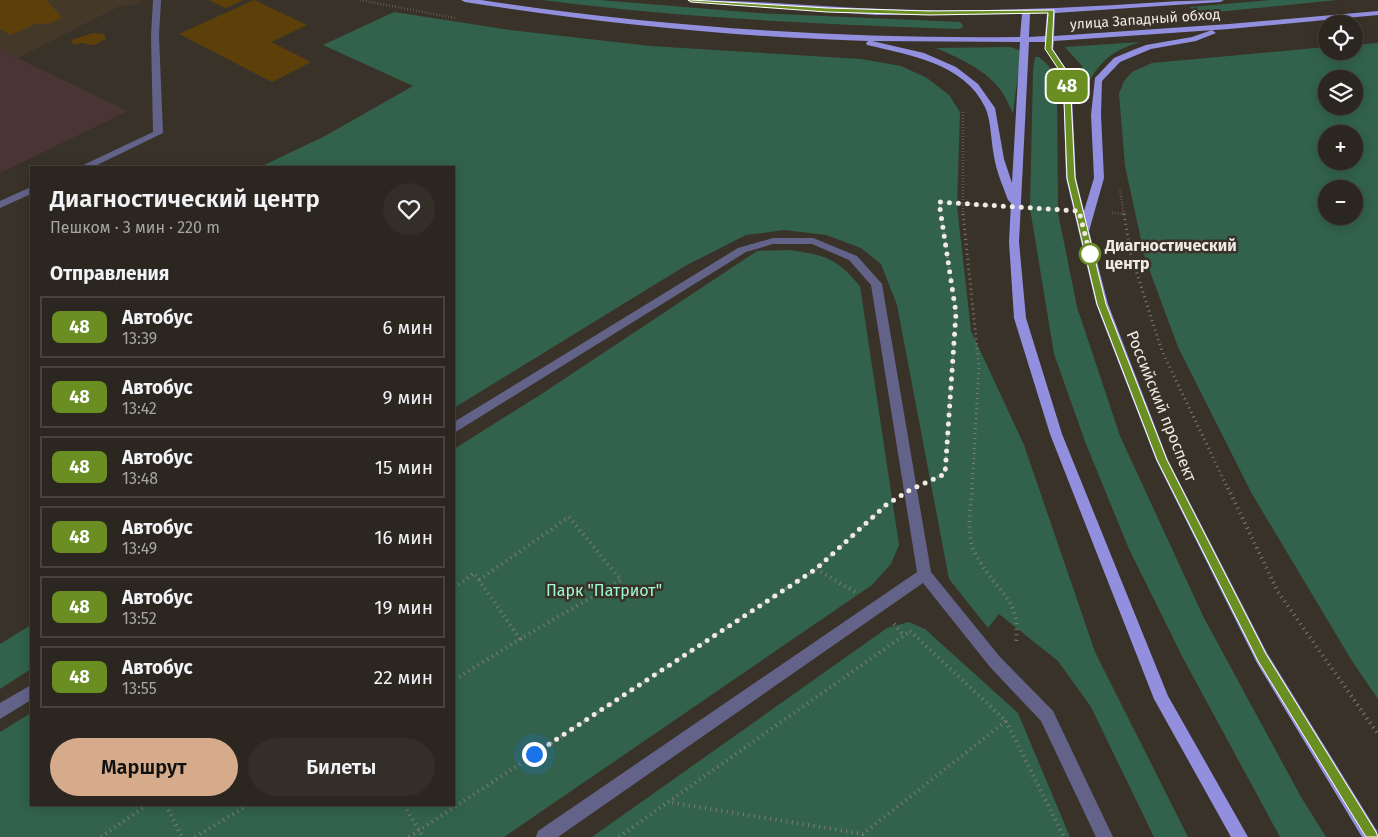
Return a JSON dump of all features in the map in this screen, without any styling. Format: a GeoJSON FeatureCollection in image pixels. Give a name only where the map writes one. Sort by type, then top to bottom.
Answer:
{"type":"FeatureCollection","features":[{"type":"Feature","properties":{"kind":"main road","name":"улица Западный обход"},"geometry":{"type":"LineString","coordinates":[[465,0],[533,11],[611,20],[835,37],[1050,39],[1239,26],[1378,13]]}},
{"type":"Feature","properties":{"kind":"main road","name":"улица Западный обход"},"geometry":{"type":"LineString","coordinates":[[691,0],[827,10],[929,13],[1051,11],[1220,0]]}},
{"type":"Feature","properties":{"kind":"main road"},"geometry":{"type":"LineString","coordinates":[[1026,11],[1014,242],[1020,318],[1056,434],[1162,699],[1240,837]]}},
{"type":"Feature","properties":{"kind":"main road"},"geometry":{"type":"LineString","coordinates":[[1050,39],[1051,11]]}},
{"type":"Feature","properties":{"kind":"main road"},"geometry":{"type":"LineString","coordinates":[[1084,231],[1100,178],[1096,115],[1098,80],[1117,60],[1149,47],[1193,39],[1239,26]]}},
{"type":"Feature","properties":{"kind":"main road"},"geometry":{"type":"LineString","coordinates":[[835,37],[874,44],[921,56],[954,69],[975,86],[990,108],[999,159],[1015,207]]}},
{"type":"Feature","properties":{"kind":"main road","name":"Российский проспект"},"geometry":{"type":"LineString","coordinates":[[1050,39],[1049,49],[1067,76],[1071,178],[1102,304],[1162,460],[1262,658],[1371,837]]}},
{"type":"Feature","properties":{"kind":"street"},"geometry":{"type":"LineString","coordinates":[[86,166],[158,133],[155,36],[157,0]]}},
{"type":"Feature","properties":{"kind":"street"},"geometry":{"type":"LineString","coordinates":[[0,204],[30,190]]}},
{"type":"Feature","properties":{"kind":"street"},"geometry":{"type":"LineString","coordinates":[[455,427],[742,250],[773,241],[813,241],[853,258],[876,284],[924,574],[995,662],[1047,716],[1105,837]]}},
{"type":"Feature","properties":{"kind":"street"},"geometry":{"type":"LineString","coordinates":[[544,837],[924,574]]}},
{"type":"Feature","properties":{"kind":"street"},"geometry":{"type":"LineString","coordinates":[[0,712],[30,693]]}},
{"type":"Feature","properties":{"kind":"path"},"geometry":{"type":"LineString","coordinates":[[360,0],[461,19]]}},
{"type":"Feature","properties":{"kind":"path"},"geometry":{"type":"LineString","coordinates":[[960,104],[964,111],[962,204],[979,366],[970,524],[972,547],[982,565],[1014,608],[1018,624],[1016,642]]}},
{"type":"Feature","properties":{"kind":"path"},"geometry":{"type":"LineString","coordinates":[[1120,186],[1131,255],[1162,351],[1278,592],[1378,734]]}},
{"type":"Feature","properties":{"kind":"path"},"geometry":{"type":"LineString","coordinates":[[409,837],[816,569],[886,505],[910,490],[945,474],[956,313],[939,202],[1079,211]]}},
{"type":"Feature","properties":{"kind":"path"},"geometry":{"type":"LineString","coordinates":[[1090,212],[1125,214]]}},
{"type":"Feature","properties":{"kind":"path"},"geometry":{"type":"LineString","coordinates":[[455,679],[622,580],[569,517],[479,580]]}},
{"type":"Feature","properties":{"kind":"path"},"geometry":{"type":"LineString","coordinates":[[455,587],[474,573],[520,639]]}},
{"type":"Feature","properties":{"kind":"path"},"geometry":{"type":"LineString","coordinates":[[619,837],[910,631],[1006,721],[1064,837]]}},
{"type":"Feature","properties":{"kind":"path"},"geometry":{"type":"LineString","coordinates":[[668,802],[863,834],[1006,721]]}},
{"type":"Feature","properties":{"kind":"path"},"geometry":{"type":"LineString","coordinates":[[101,837],[146,806]]}},
{"type":"Feature","properties":{"kind":"path"},"geometry":{"type":"LineString","coordinates":[[166,806],[182,837]]}},
{"type":"Feature","properties":{"kind":"path"},"geometry":{"type":"LineString","coordinates":[[195,837],[246,806]]}},
{"type":"Feature","properties":{"kind":"path"},"geometry":{"type":"LineString","coordinates":[[405,806],[423,837]]}},
{"type":"Feature","properties":{"kind":"shaded area"},"geometry":{"type":"Polygon","coordinates":[[[0,0],[139,0],[140,4],[120,6],[17,58],[0,48],[0,0]]]}},
{"type":"Feature","properties":{"kind":"shaded area"},"geometry":{"type":"Polygon","coordinates":[[[0,48],[17,58],[128,111],[0,173],[0,48]]]}},
{"type":"Feature","properties":{"kind":"green space"},"geometry":{"type":"Polygon","coordinates":[[[543,0],[599,0],[758,13],[960,22],[963,25],[962,28],[957,29],[750,19],[646,11],[543,0]]]}},
{"type":"Feature","properties":{"kind":"green space"},"geometry":{"type":"Polygon","coordinates":[[[1271,0],[1337,0],[1196,14],[1190,7],[1271,0]]]}},
{"type":"Feature","properties":{"kind":"green space"},"geometry":{"type":"Polygon","coordinates":[[[394,12],[510,30],[650,46],[861,59],[901,66],[927,78],[949,95],[960,112],[957,206],[971,331],[1024,445],[1095,652],[1188,837],[1154,837],[1091,707],[1058,661],[999,614],[988,628],[949,579],[897,305],[881,264],[861,248],[826,235],[784,230],[746,235],[685,266],[455,407],[455,166],[262,166],[325,136],[413,86],[323,45],[394,12]]]}},
{"type":"Feature","properties":{"kind":"green space"},"geometry":{"type":"Polygon","coordinates":[[[1140,42],[1122,49],[1108,58],[1097,69],[1087,85],[1082,66],[1065,47],[1140,42]]]}},
{"type":"Feature","properties":{"kind":"green space"},"geometry":{"type":"Polygon","coordinates":[[[1378,43],[1378,699],[1352,661],[1252,494],[1178,347],[1145,258],[1125,166],[1119,94],[1124,81],[1132,72],[1152,63],[1318,48],[1318,60],[1363,60],[1363,44],[1378,43]]]}},
{"type":"Feature","properties":{"kind":"green space"},"geometry":{"type":"Polygon","coordinates":[[[1011,47],[1021,51],[1013,113],[1002,92],[989,77],[972,65],[936,48],[1011,47]]]}},
{"type":"Feature","properties":{"kind":"green space"},"geometry":{"type":"Polygon","coordinates":[[[1035,57],[1039,57],[1049,66],[1057,86],[1058,213],[1077,307],[1120,436],[1203,616],[1301,797],[1326,837],[1280,837],[1183,658],[1129,549],[1086,444],[1054,354],[1030,208],[1033,71],[1035,57]]]}},
{"type":"Feature","properties":{"kind":"green space","name":"Парк \"Патриот\""},"geometry":{"type":"Polygon","coordinates":[[[791,250],[814,254],[837,264],[860,286],[899,545],[891,564],[872,585],[504,837],[0,837],[0,732],[30,714],[30,806],[455,806],[455,448],[540,395],[757,251],[791,250]]]}},
{"type":"Feature","properties":{"kind":"green space"},"geometry":{"type":"Polygon","coordinates":[[[909,622],[925,629],[1018,713],[1070,837],[592,837],[887,628],[909,622]]]}},
{"type":"Feature","properties":{"kind":"green space"},"geometry":{"type":"Polygon","coordinates":[[[30,626],[30,670],[0,689],[0,644],[30,626]]]}},
{"type":"Feature","properties":{"kind":"building"},"geometry":{"type":"Polygon","coordinates":[[[0,0],[46,0],[62,17],[47,24],[38,23],[10,35],[0,29],[0,0]]]}},
{"type":"Feature","properties":{"kind":"building"},"geometry":{"type":"Polygon","coordinates":[[[208,0],[244,0],[226,8],[208,0]]]}},
{"type":"Feature","properties":{"kind":"building"},"geometry":{"type":"Polygon","coordinates":[[[254,0],[307,25],[271,42],[311,62],[272,82],[179,34],[254,0]]]}},
{"type":"Feature","properties":{"kind":"building"},"geometry":{"type":"Polygon","coordinates":[[[92,33],[104,34],[106,39],[94,45],[81,43],[73,45],[72,40],[92,33]]]}},
{"type":"Feature","properties":{"kind":"bus line","name":"48"},"geometry":{"type":"LineString","coordinates":[[691,0],[827,10],[929,13],[1051,11],[1049,49],[1067,76],[1071,178],[1108,322],[1162,460],[1262,658],[1371,837]]}},
{"type":"Feature","properties":{"kind":"place","name":"Диагностический центр"},"geometry":{"type":"Point","coordinates":[1090,254]}},
{"type":"Feature","properties":{"kind":"route"},"geometry":{"type":"LineString","coordinates":[[534,754],[816,569],[886,505],[910,490],[945,474],[956,313],[939,202],[1079,211],[1090,254]]}}]}
